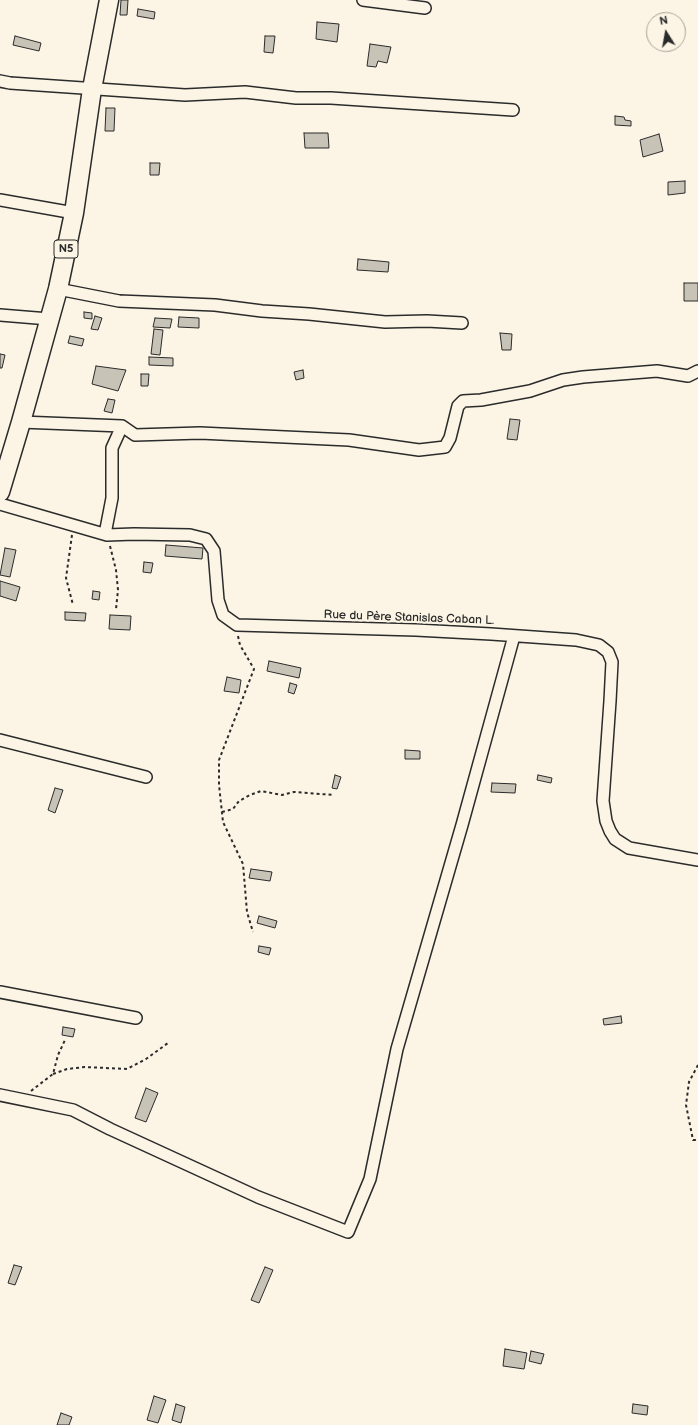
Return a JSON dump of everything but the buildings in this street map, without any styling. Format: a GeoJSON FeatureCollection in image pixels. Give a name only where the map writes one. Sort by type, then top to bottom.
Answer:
{"type":"FeatureCollection","features":[{"type":"Feature","properties":{"kind":"main road","name":"N5"},"geometry":{"type":"LineString","coordinates":[[0,492],[58,289],[74,213],[92,89],[109,0]]}},
{"type":"Feature","properties":{"kind":"street"},"geometry":{"type":"LineString","coordinates":[[363,0],[425,8]]}},
{"type":"Feature","properties":{"kind":"street"},"geometry":{"type":"LineString","coordinates":[[0,81],[10,83],[185,95],[245,92],[296,98],[331,98],[513,110]]}},
{"type":"Feature","properties":{"kind":"street"},"geometry":{"type":"LineString","coordinates":[[0,200],[74,213]]}},
{"type":"Feature","properties":{"kind":"street"},"geometry":{"type":"LineString","coordinates":[[58,289],[119,301],[215,305],[262,311],[386,322],[427,321],[462,323]]}},
{"type":"Feature","properties":{"kind":"street"},"geometry":{"type":"LineString","coordinates":[[0,315],[49,319]]}},
{"type":"Feature","properties":{"kind":"street"},"geometry":{"type":"LineString","coordinates":[[21,422],[122,426],[135,435],[200,433],[258,437],[349,440],[419,450],[445,447],[450,438],[458,406],[463,401],[481,400],[530,391],[563,380],[583,377],[657,371],[688,376],[698,371]]}},
{"type":"Feature","properties":{"kind":"street"},"geometry":{"type":"LineString","coordinates":[[106,535],[112,498],[112,448],[122,426]]}},
{"type":"Feature","properties":{"kind":"street"},"geometry":{"type":"LineString","coordinates":[[0,504],[106,535],[190,535],[206,538],[214,551],[218,600],[223,615],[237,625]]}},
{"type":"Feature","properties":{"kind":"street","name":"Rue du Père Stanislas Caban L."},"geometry":{"type":"LineString","coordinates":[[237,625],[416,630],[582,641],[599,645],[608,652],[612,662],[603,801],[606,821],[610,831],[614,839],[629,848],[698,860]]}},
{"type":"Feature","properties":{"kind":"street"},"geometry":{"type":"LineString","coordinates":[[0,1095],[73,1110],[110,1129],[258,1197],[348,1232],[370,1179],[397,1049],[460,832],[514,636]]}},
{"type":"Feature","properties":{"kind":"street"},"geometry":{"type":"LineString","coordinates":[[0,740],[146,777]]}},
{"type":"Feature","properties":{"kind":"street"},"geometry":{"type":"LineString","coordinates":[[0,992],[136,1018]]}},
{"type":"Feature","properties":{"kind":"path"},"geometry":{"type":"LineString","coordinates":[[73,605],[66,578],[74,526]]}},
{"type":"Feature","properties":{"kind":"path"},"geometry":{"type":"LineString","coordinates":[[106,535],[116,570],[118,590],[116,609]]}},
{"type":"Feature","properties":{"kind":"path"},"geometry":{"type":"LineString","coordinates":[[237,625],[240,645],[254,669],[219,760],[219,785],[223,822],[243,864],[247,912],[253,932]]}},
{"type":"Feature","properties":{"kind":"path"},"geometry":{"type":"LineString","coordinates":[[222,812],[233,809],[239,801],[261,791],[282,795],[294,792],[334,795]]}},
{"type":"Feature","properties":{"kind":"path"},"geometry":{"type":"LineString","coordinates":[[53,1074],[58,1055],[65,1040]]}},
{"type":"Feature","properties":{"kind":"path"},"geometry":{"type":"LineString","coordinates":[[21,1099],[53,1074],[67,1069],[85,1067],[127,1069],[146,1059],[168,1043]]}},
{"type":"Feature","properties":{"kind":"path"},"geometry":{"type":"LineString","coordinates":[[698,1065],[689,1082],[686,1105],[693,1140],[698,1140]]}}]}
